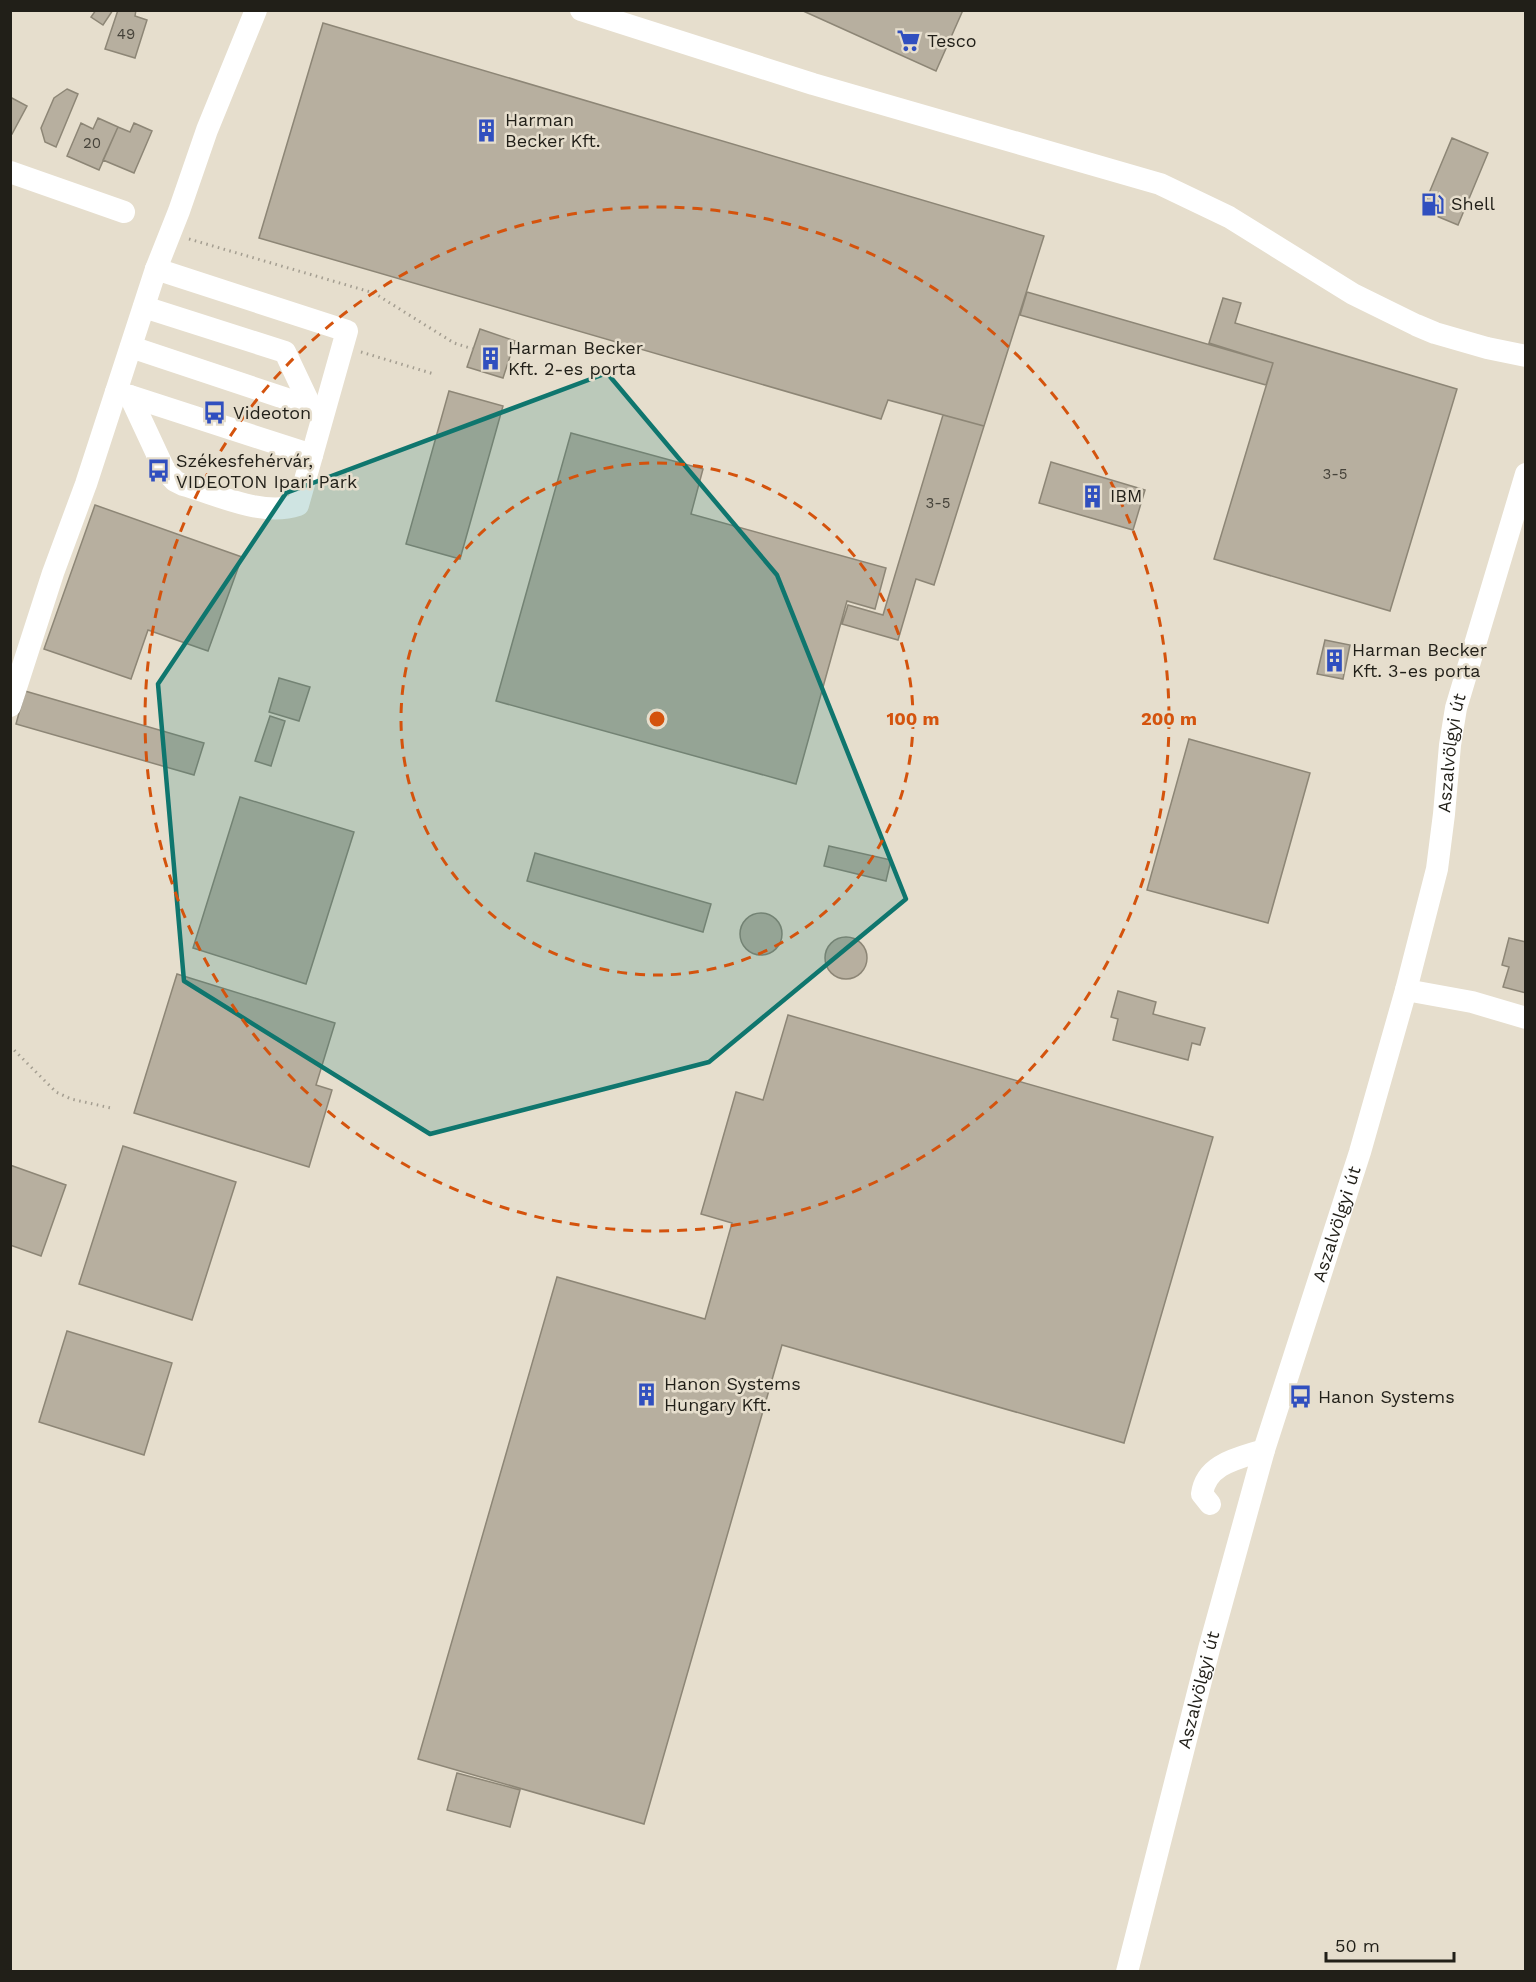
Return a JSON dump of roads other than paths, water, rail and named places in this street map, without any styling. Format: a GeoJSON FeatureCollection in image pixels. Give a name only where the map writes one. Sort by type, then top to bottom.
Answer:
{"type":"FeatureCollection","features":[{"type":"Feature","properties":{"kind":"street"},"geometry":{"type":"LineString","coordinates":[[10,706],[53,573],[123,394],[131,347],[156,269],[204,138],[256,10]]}},
{"type":"Feature","properties":{"kind":"street"},"geometry":{"type":"LineString","coordinates":[[581,10],[813,84],[1160,184],[1229,217],[1353,294],[1416,325],[1476,345],[1526,356]]}},
{"type":"Feature","properties":{"kind":"street"},"geometry":{"type":"LineString","coordinates":[[10,172],[124,212]]}},
{"type":"Feature","properties":{"kind":"street"},"geometry":{"type":"LineString","coordinates":[[123,394],[164,469],[174,481],[261,508],[282,509],[298,505],[312,455],[318,409],[347,331],[156,269]]}},
{"type":"Feature","properties":{"kind":"street"},"geometry":{"type":"LineString","coordinates":[[144,307],[285,352],[318,409]]}},
{"type":"Feature","properties":{"kind":"street"},"geometry":{"type":"LineString","coordinates":[[131,347],[318,409]]}},
{"type":"Feature","properties":{"kind":"street"},"geometry":{"type":"LineString","coordinates":[[123,394],[312,455]]}},
{"type":"Feature","properties":{"kind":"street","name":"Aszalvölgyi út"},"geometry":{"type":"LineString","coordinates":[[1127,1971],[1209,1649],[1264,1449],[1360,1152],[1407,990],[1437,869],[1456,708],[1526,474]]}},
{"type":"Feature","properties":{"kind":"street"},"geometry":{"type":"LineString","coordinates":[[1407,990],[1472,1002],[1526,1018]]}},
{"type":"Feature","properties":{"kind":"street"},"geometry":{"type":"LineString","coordinates":[[1210,1504],[1202,1494],[1203,1483],[1220,1465],[1264,1449]]}},
{"type":"Feature","properties":{"kind":"place","name":"Tesco"},"geometry":{"type":"Point","coordinates":[909,41]}},
{"type":"Feature","properties":{"kind":"place","name":"Harman Becker Kft."},"geometry":{"type":"Point","coordinates":[487,130]}},
{"type":"Feature","properties":{"kind":"place","name":"Shell"},"geometry":{"type":"Point","coordinates":[1433,204]}},
{"type":"Feature","properties":{"kind":"place","name":"Harman Becker Kft. 2-es porta"},"geometry":{"type":"Point","coordinates":[490,358]}},
{"type":"Feature","properties":{"kind":"place","name":"Videoton"},"geometry":{"type":"Point","coordinates":[215,413]}},
{"type":"Feature","properties":{"kind":"place","name":"Székesfehérvár, VIDEOTON Ipari Park"},"geometry":{"type":"Point","coordinates":[158,471]}},
{"type":"Feature","properties":{"kind":"place","name":"IBM"},"geometry":{"type":"Point","coordinates":[1092,496]}},
{"type":"Feature","properties":{"kind":"place","name":"Harman Becker Kft. 3-es porta"},"geometry":{"type":"Point","coordinates":[1334,660]}},
{"type":"Feature","properties":{"kind":"place","name":"Hanon Systems Hungary Kft."},"geometry":{"type":"Point","coordinates":[646,1394]}},
{"type":"Feature","properties":{"kind":"place","name":"Hanon Systems"},"geometry":{"type":"Point","coordinates":[1300,1397]}}]}
